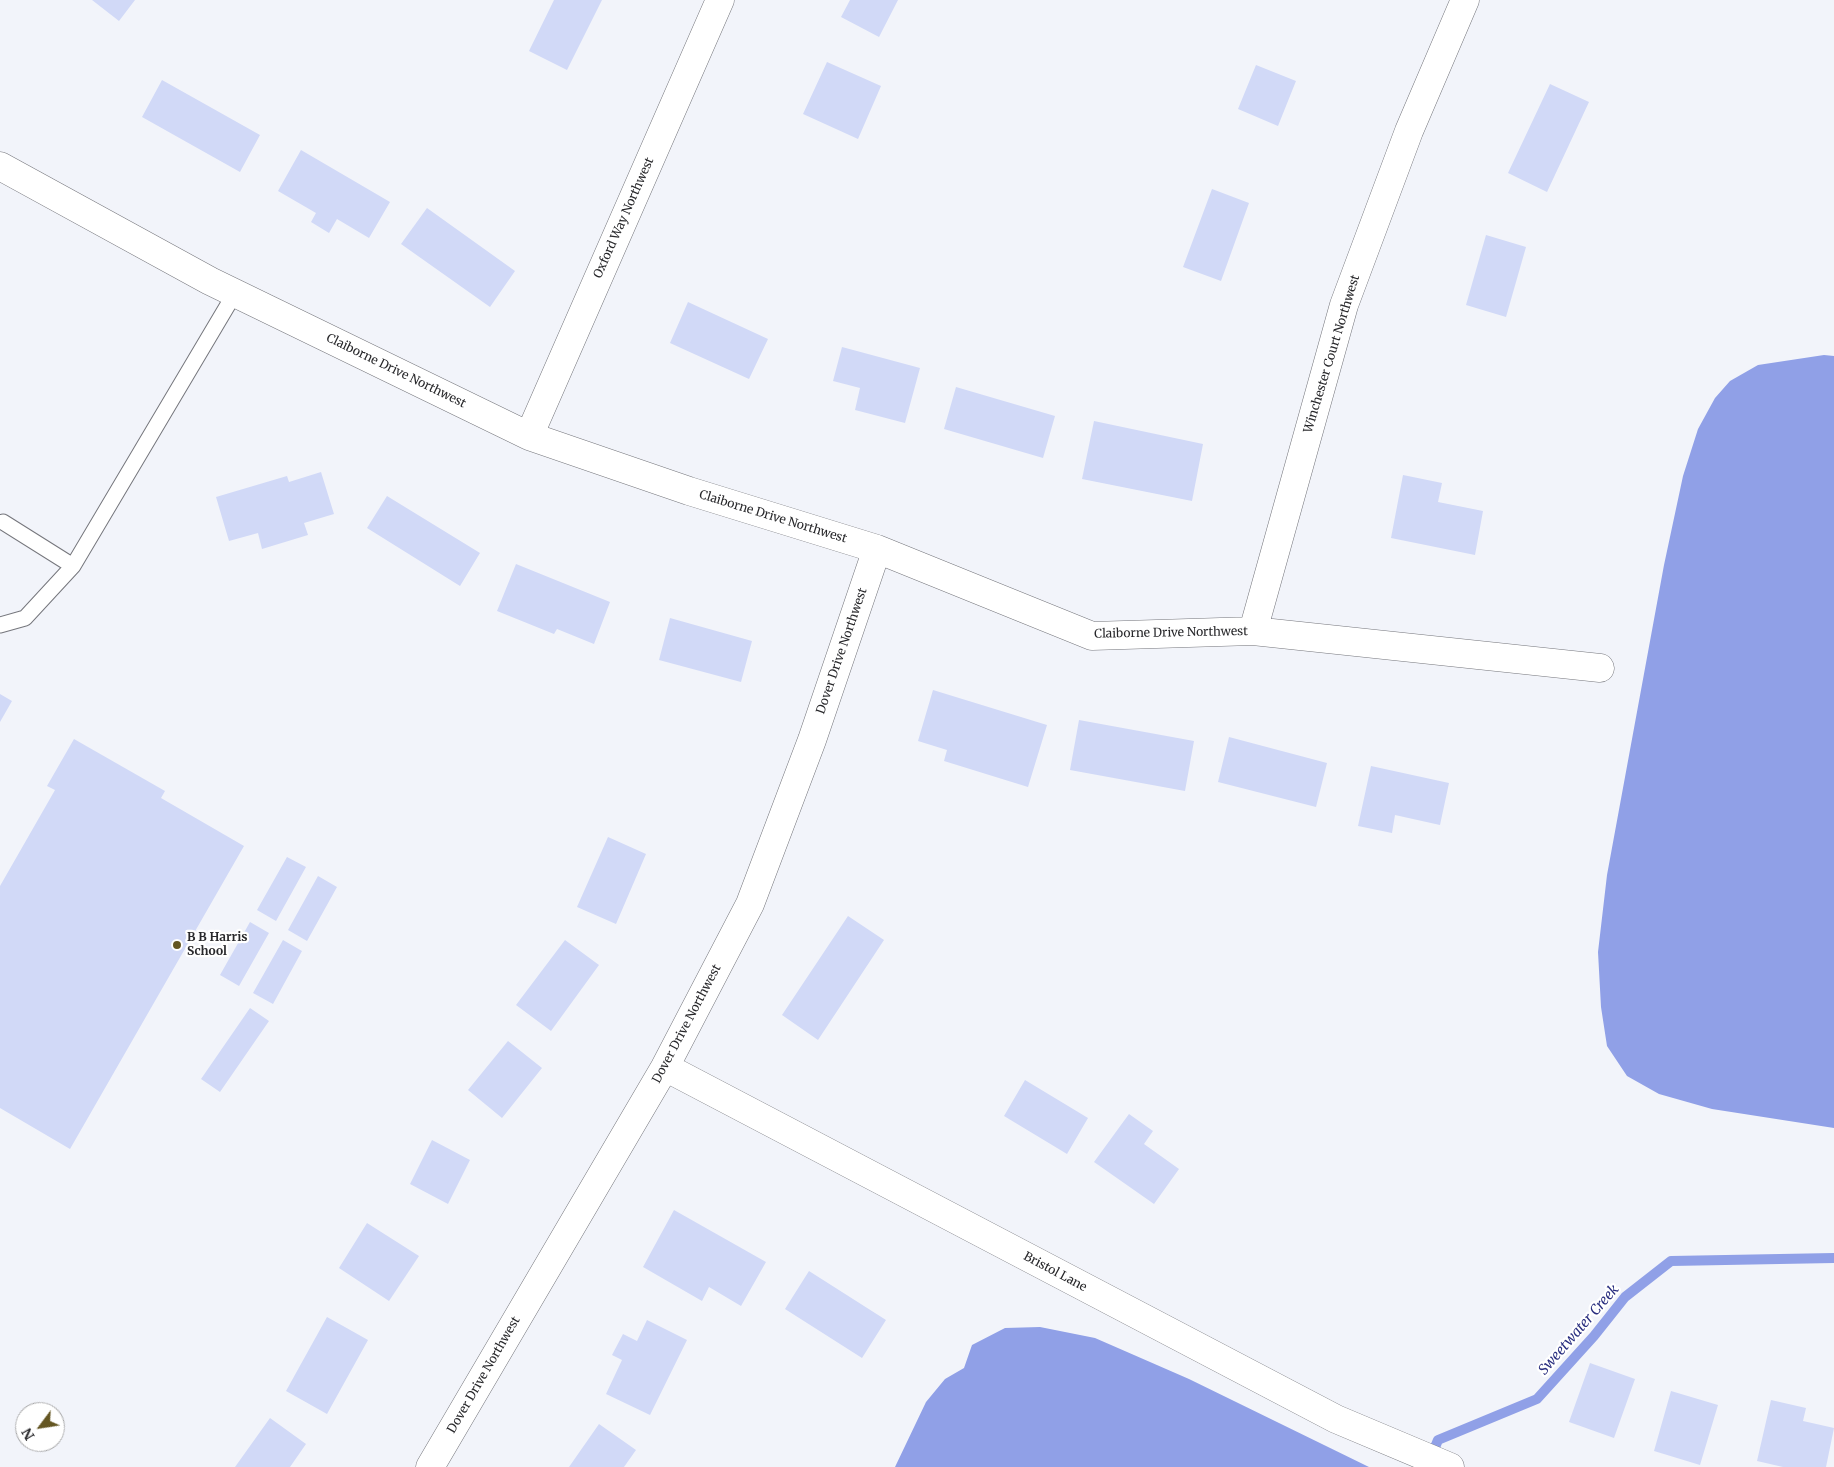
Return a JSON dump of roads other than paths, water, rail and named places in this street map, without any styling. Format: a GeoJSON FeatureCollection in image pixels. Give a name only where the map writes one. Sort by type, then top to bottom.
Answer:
{"type":"FeatureCollection","features":[{"type":"Feature","properties":{"kind":"street","name":"Oxford Way Northwest"},"geometry":{"type":"LineString","coordinates":[[529,436],[720,0]]}},
{"type":"Feature","properties":{"kind":"street","name":"Winchester Court Northwest"},"geometry":{"type":"LineString","coordinates":[[1253,631],[1344,305],[1409,131],[1465,0]]}},
{"type":"Feature","properties":{"kind":"street","name":"Claiborne Drive Northwest"},"geometry":{"type":"LineString","coordinates":[[0,166],[235,293],[529,436],[689,492],[877,549],[1092,636],[1253,631],[1600,668]]}},
{"type":"Feature","properties":{"kind":"street","name":"Dover Drive Northwest"},"geometry":{"type":"LineString","coordinates":[[430,1467],[665,1067],[750,904],[812,740],[877,549]]}},
{"type":"Feature","properties":{"kind":"street","name":"Bristol Lane"},"geometry":{"type":"LineString","coordinates":[[665,1067],[1336,1419],[1450,1467]]}},
{"type":"Feature","properties":{"kind":"lane"},"geometry":{"type":"LineString","coordinates":[[0,625],[25,618],[73,566],[235,293]]}},
{"type":"Feature","properties":{"kind":"lane"},"geometry":{"type":"LineString","coordinates":[[3,522],[73,566]]}},
{"type":"Feature","properties":{"kind":"water"},"geometry":{"type":"Polygon","coordinates":[[[1824,355],[1834,356],[1834,1128],[1712,1109],[1659,1094],[1627,1076],[1607,1046],[1601,1007],[1598,952],[1607,875],[1664,565],[1683,476],[1698,429],[1715,398],[1730,381],[1758,365],[1824,355]]]}},
{"type":"Feature","properties":{"kind":"water"},"geometry":{"type":"Polygon","coordinates":[[[1040,1327],[1095,1338],[1189,1379],[1369,1467],[895,1467],[926,1402],[945,1379],[964,1368],[972,1345],[1005,1328],[1040,1327]]]}},
{"type":"Feature","properties":{"kind":"waterway","name":"Sweetwater Creek"},"geometry":{"type":"LineString","coordinates":[[1431,1457],[1438,1440],[1537,1399],[1594,1336],[1625,1297],[1671,1261],[1834,1258]]}},
{"type":"Feature","properties":{"kind":"place","name":"B B Harris School"},"geometry":{"type":"Point","coordinates":[177,945]}}]}
